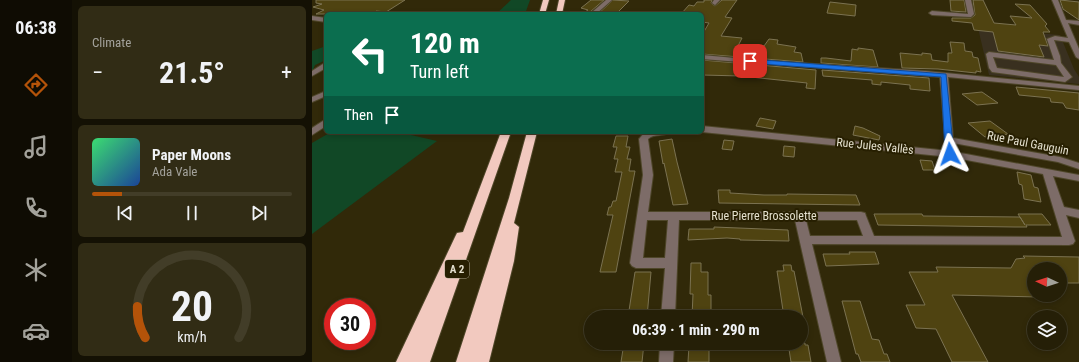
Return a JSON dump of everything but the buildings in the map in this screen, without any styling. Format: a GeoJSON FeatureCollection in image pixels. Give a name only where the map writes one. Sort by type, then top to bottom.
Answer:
{"type":"FeatureCollection","features":[{"type":"Feature","properties":{"kind":"highway"},"geometry":{"type":"LineString","coordinates":[[543,12],[546,0]]}},
{"type":"Feature","properties":{"kind":"highway"},"geometry":{"type":"LineString","coordinates":[[559,12],[562,0]]}},
{"type":"Feature","properties":{"kind":"highway","name":"A 2"},"geometry":{"type":"LineString","coordinates":[[421,362],[505,134]]}},
{"type":"Feature","properties":{"kind":"highway"},"geometry":{"type":"LineString","coordinates":[[465,362],[515,198],[531,134]]}},
{"type":"Feature","properties":{"kind":"highway"},"geometry":{"type":"LineString","coordinates":[[405,362],[445,270],[491,176]]}},
{"type":"Feature","properties":{"kind":"highway"},"geometry":{"type":"LineString","coordinates":[[481,358],[510,251],[515,198]]}},
{"type":"Feature","properties":{"kind":"street"},"geometry":{"type":"LineString","coordinates":[[595,12],[609,0]]}},
{"type":"Feature","properties":{"kind":"street"},"geometry":{"type":"LineString","coordinates":[[932,13],[970,15],[972,14],[968,0]]}},
{"type":"Feature","properties":{"kind":"street"},"geometry":{"type":"LineString","coordinates":[[1055,0],[1079,57]]}},
{"type":"Feature","properties":{"kind":"street"},"geometry":{"type":"LineString","coordinates":[[312,18],[324,20]]}},
{"type":"Feature","properties":{"kind":"street"},"geometry":{"type":"LineString","coordinates":[[1064,21],[1079,23]]}},
{"type":"Feature","properties":{"kind":"street"},"geometry":{"type":"LineString","coordinates":[[1058,63],[989,54],[994,69],[1062,80],[1068,78],[1058,63],[1057,56],[1050,39],[1055,38],[1072,40]]}},
{"type":"Feature","properties":{"kind":"street"},"geometry":{"type":"LineString","coordinates":[[704,57],[944,75],[1079,88]]}},
{"type":"Feature","properties":{"kind":"street"},"geometry":{"type":"LineString","coordinates":[[312,74],[324,66]]}},
{"type":"Feature","properties":{"kind":"street"},"geometry":{"type":"LineString","coordinates":[[1021,74],[1028,83]]}},
{"type":"Feature","properties":{"kind":"street"},"geometry":{"type":"LineString","coordinates":[[944,75],[950,154]]}},
{"type":"Feature","properties":{"kind":"street"},"geometry":{"type":"LineString","coordinates":[[312,100],[324,94]]}},
{"type":"Feature","properties":{"kind":"street"},"geometry":{"type":"LineString","coordinates":[[312,132],[324,123]]}},
{"type":"Feature","properties":{"kind":"street","name":"Rue Jules Vallès"},"geometry":{"type":"LineString","coordinates":[[704,129],[950,154],[1047,172]]}},
{"type":"Feature","properties":{"kind":"street"},"geometry":{"type":"LineString","coordinates":[[648,134],[643,139],[648,175],[636,263],[671,263]]}},
{"type":"Feature","properties":{"kind":"street","name":"Rue Paul Gauguin"},"geometry":{"type":"LineString","coordinates":[[948,140],[1060,160],[1079,166]]}},
{"type":"Feature","properties":{"kind":"street"},"geometry":{"type":"LineString","coordinates":[[1047,172],[1079,178]]}},
{"type":"Feature","properties":{"kind":"street","name":"Rue Pierre Brossolette"},"geometry":{"type":"LineString","coordinates":[[806,240],[1069,241],[1047,172]]}},
{"type":"Feature","properties":{"kind":"street"},"geometry":{"type":"LineString","coordinates":[[1058,210],[1079,214]]}},
{"type":"Feature","properties":{"kind":"street","name":"Rue Pierre Brossolette"},"geometry":{"type":"LineString","coordinates":[[642,216],[860,216],[870,240]]}},
{"type":"Feature","properties":{"kind":"street"},"geometry":{"type":"LineString","coordinates":[[668,310],[674,216]]}},
{"type":"Feature","properties":{"kind":"street"},"geometry":{"type":"LineString","coordinates":[[800,216],[834,362]]}},
{"type":"Feature","properties":{"kind":"street"},"geometry":{"type":"LineString","coordinates":[[666,362],[667,350]]}},
{"type":"Feature","properties":{"kind":"shaded area"},"geometry":{"type":"Polygon","coordinates":[[[978,28],[1060,35],[1074,69],[1079,77],[1079,84],[989,75],[978,28]]]}},
{"type":"Feature","properties":{"kind":"green space"},"geometry":{"type":"Polygon","coordinates":[[[511,0],[530,0],[526,12],[498,12],[511,0]]]}},
{"type":"Feature","properties":{"kind":"green space"},"geometry":{"type":"Polygon","coordinates":[[[324,47],[324,61],[315,65],[312,72],[312,51],[324,47]]]}},
{"type":"Feature","properties":{"kind":"green space"},"geometry":{"type":"Polygon","coordinates":[[[328,134],[407,134],[437,141],[312,234],[312,143],[328,134]]]}},
{"type":"Feature","properties":{"kind":"route"},"geometry":{"type":"LineString","coordinates":[[750,61],[910,71],[944,75],[950,154]]}}]}
